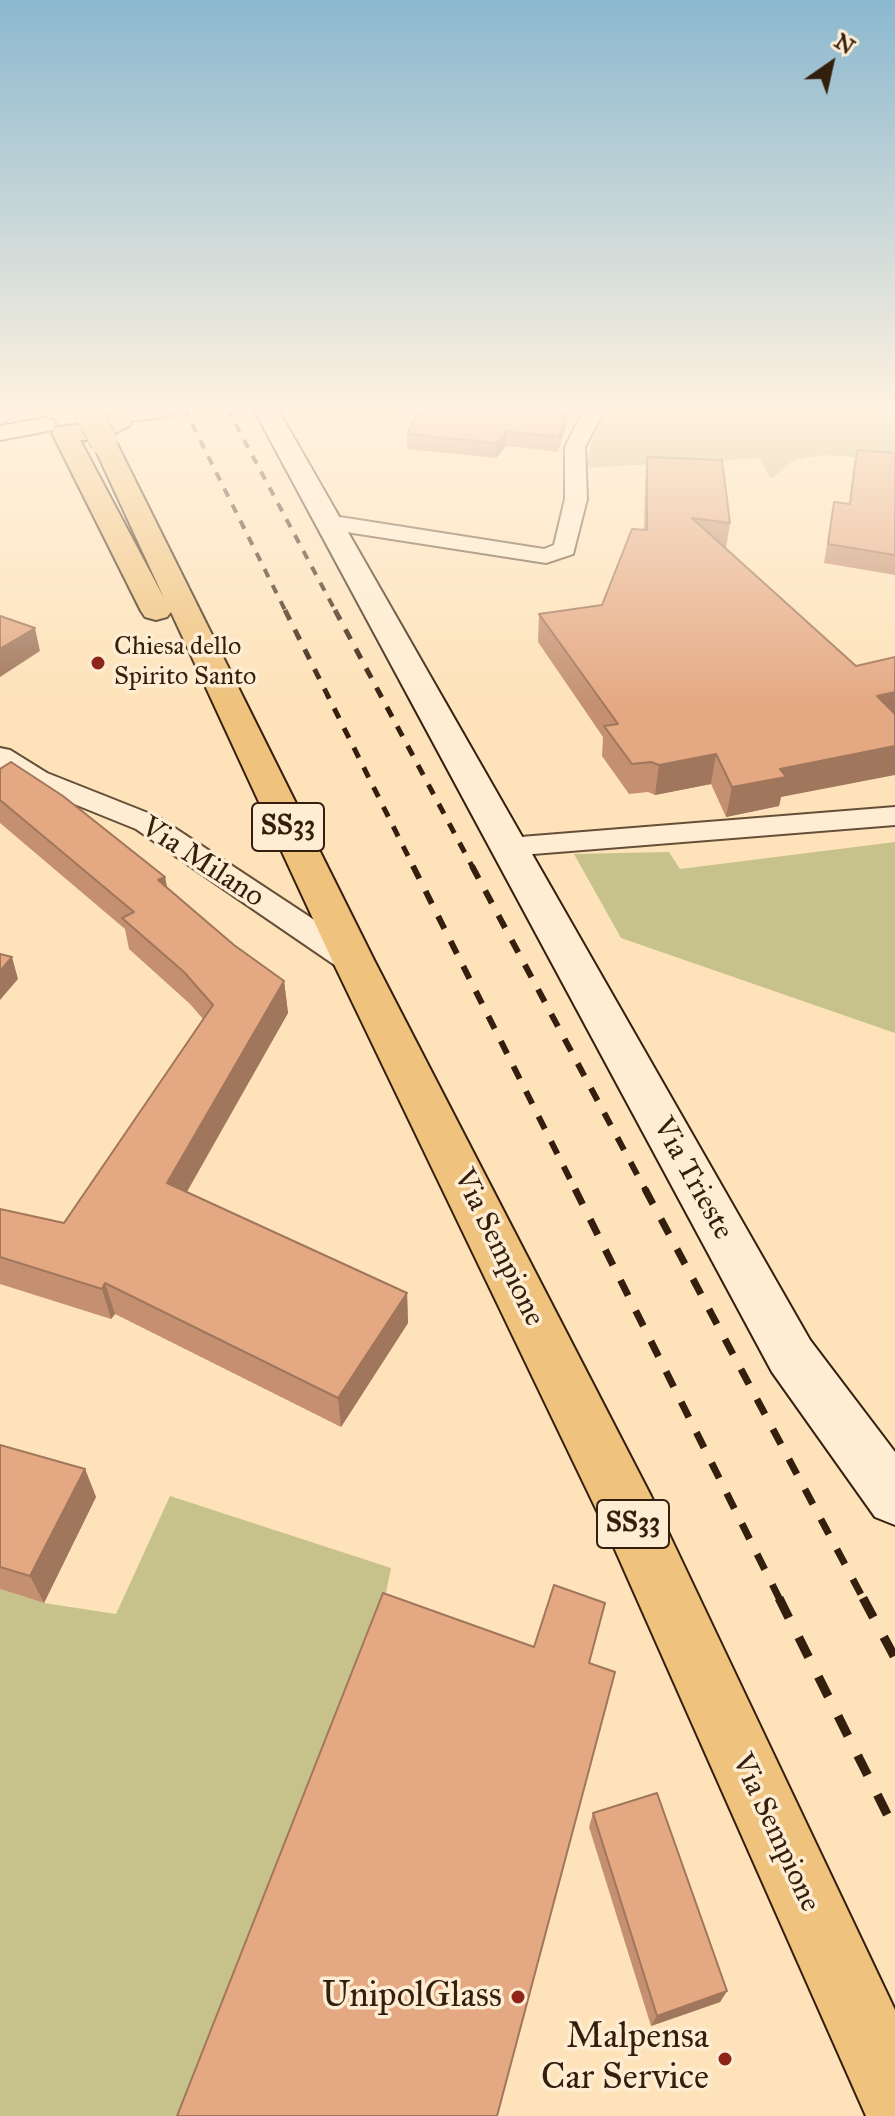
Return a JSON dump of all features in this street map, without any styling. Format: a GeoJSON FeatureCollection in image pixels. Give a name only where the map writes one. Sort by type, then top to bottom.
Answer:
{"type":"FeatureCollection","features":[{"type":"Feature","properties":{"kind":"main road"},"geometry":{"type":"LineString","coordinates":[[100,507],[146,596],[171,634],[203,649]]}},
{"type":"Feature","properties":{"kind":"main road","name":"Via Sempione"},"geometry":{"type":"LineString","coordinates":[[148,507],[203,649],[354,962],[630,1516],[895,2094]]}},
{"type":"Feature","properties":{"kind":"main road"},"geometry":{"type":"LineString","coordinates":[[212,599],[235,668],[223,691]]}},
{"type":"Feature","properties":{"kind":"street","name":"Via Trieste"},"geometry":{"type":"LineString","coordinates":[[319,507],[791,1356],[895,1498]]}},
{"type":"Feature","properties":{"kind":"street"},"geometry":{"type":"LineString","coordinates":[[327,522],[546,556],[565,549],[574,507]]}},
{"type":"Feature","properties":{"kind":"street","name":"Via Milano"},"geometry":{"type":"LineString","coordinates":[[0,756],[37,779],[147,823],[354,962]]}},
{"type":"Feature","properties":{"kind":"street"},"geometry":{"type":"LineString","coordinates":[[508,847],[895,816]]}},
{"type":"Feature","properties":{"kind":"shaded area"},"geometry":{"type":"Polygon","coordinates":[[[895,842],[895,1033],[621,938],[574,854],[669,852],[680,869],[895,842]]]}},
{"type":"Feature","properties":{"kind":"shaded area"},"geometry":{"type":"Polygon","coordinates":[[[170,1496],[391,1568],[384,1602],[183,2116],[0,2116],[0,1589],[44,1603],[116,1614],[170,1496]]]}},
{"type":"Feature","properties":{"kind":"building"},"geometry":{"type":"Polygon","coordinates":[[[647,507],[728,507],[730,523],[692,518],[856,666],[895,657],[895,692],[877,696],[895,714],[895,746],[780,769],[786,777],[732,787],[716,754],[659,765],[651,762],[632,764],[604,726],[618,724],[539,614],[602,605],[632,529],[647,530],[647,507]]]}},
{"type":"Feature","properties":{"kind":"building"},"geometry":{"type":"Polygon","coordinates":[[[833,507],[895,507],[895,555],[828,544],[833,507]]]}},
{"type":"Feature","properties":{"kind":"building"},"geometry":{"type":"Polygon","coordinates":[[[0,616],[35,628],[0,649],[0,616]]]}},
{"type":"Feature","properties":{"kind":"building"},"geometry":{"type":"Polygon","coordinates":[[[11,762],[63,796],[165,877],[158,880],[234,945],[284,981],[167,1183],[407,1293],[338,1398],[105,1283],[102,1289],[0,1257],[0,1209],[64,1223],[213,1005],[184,972],[122,918],[134,912],[0,800],[0,769],[11,762]]]}},
{"type":"Feature","properties":{"kind":"building"},"geometry":{"type":"Polygon","coordinates":[[[0,954],[12,957],[0,971],[0,954]]]}},
{"type":"Feature","properties":{"kind":"building"},"geometry":{"type":"Polygon","coordinates":[[[0,1445],[85,1469],[30,1576],[0,1567],[0,1445]]]}},
{"type":"Feature","properties":{"kind":"building"},"geometry":{"type":"Polygon","coordinates":[[[554,1585],[605,1603],[589,1663],[615,1672],[497,2116],[177,2116],[383,1593],[534,1647],[554,1585]]]}},
{"type":"Feature","properties":{"kind":"building"},"geometry":{"type":"Polygon","coordinates":[[[657,1793],[727,1991],[657,2016],[593,1813],[657,1793]]]}},
{"type":"Feature","properties":{"kind":"railway"},"geometry":{"type":"LineString","coordinates":[[233,507],[413,866]]}},
{"type":"Feature","properties":{"kind":"railway"},"geometry":{"type":"LineString","coordinates":[[280,507],[336,612]]}},
{"type":"Feature","properties":{"kind":"railway"},"geometry":{"type":"LineString","coordinates":[[335,610],[473,868]]}},
{"type":"Feature","properties":{"kind":"railway"},"geometry":{"type":"LineString","coordinates":[[413,866],[576,1190]]}},
{"type":"Feature","properties":{"kind":"railway"},"geometry":{"type":"LineString","coordinates":[[472,866],[646,1191]]}},
{"type":"Feature","properties":{"kind":"railway"},"geometry":{"type":"LineString","coordinates":[[645,1189],[864,1600]]}},
{"type":"Feature","properties":{"kind":"railway"},"geometry":{"type":"LineString","coordinates":[[576,1190],[780,1600]]}},
{"type":"Feature","properties":{"kind":"railway"},"geometry":{"type":"LineString","coordinates":[[863,1598],[895,1658]]}},
{"type":"Feature","properties":{"kind":"railway"},"geometry":{"type":"LineString","coordinates":[[780,1600],[895,1830]]}},
{"type":"Feature","properties":{"kind":"place","name":"Chiesa dello Spirito Santo"},"geometry":{"type":"Point","coordinates":[98,663]}},
{"type":"Feature","properties":{"kind":"place","name":"UnipolGlass"},"geometry":{"type":"Point","coordinates":[518,1997]}},
{"type":"Feature","properties":{"kind":"place","name":"Malpensa Car Service"},"geometry":{"type":"Point","coordinates":[725,2059]}}]}
